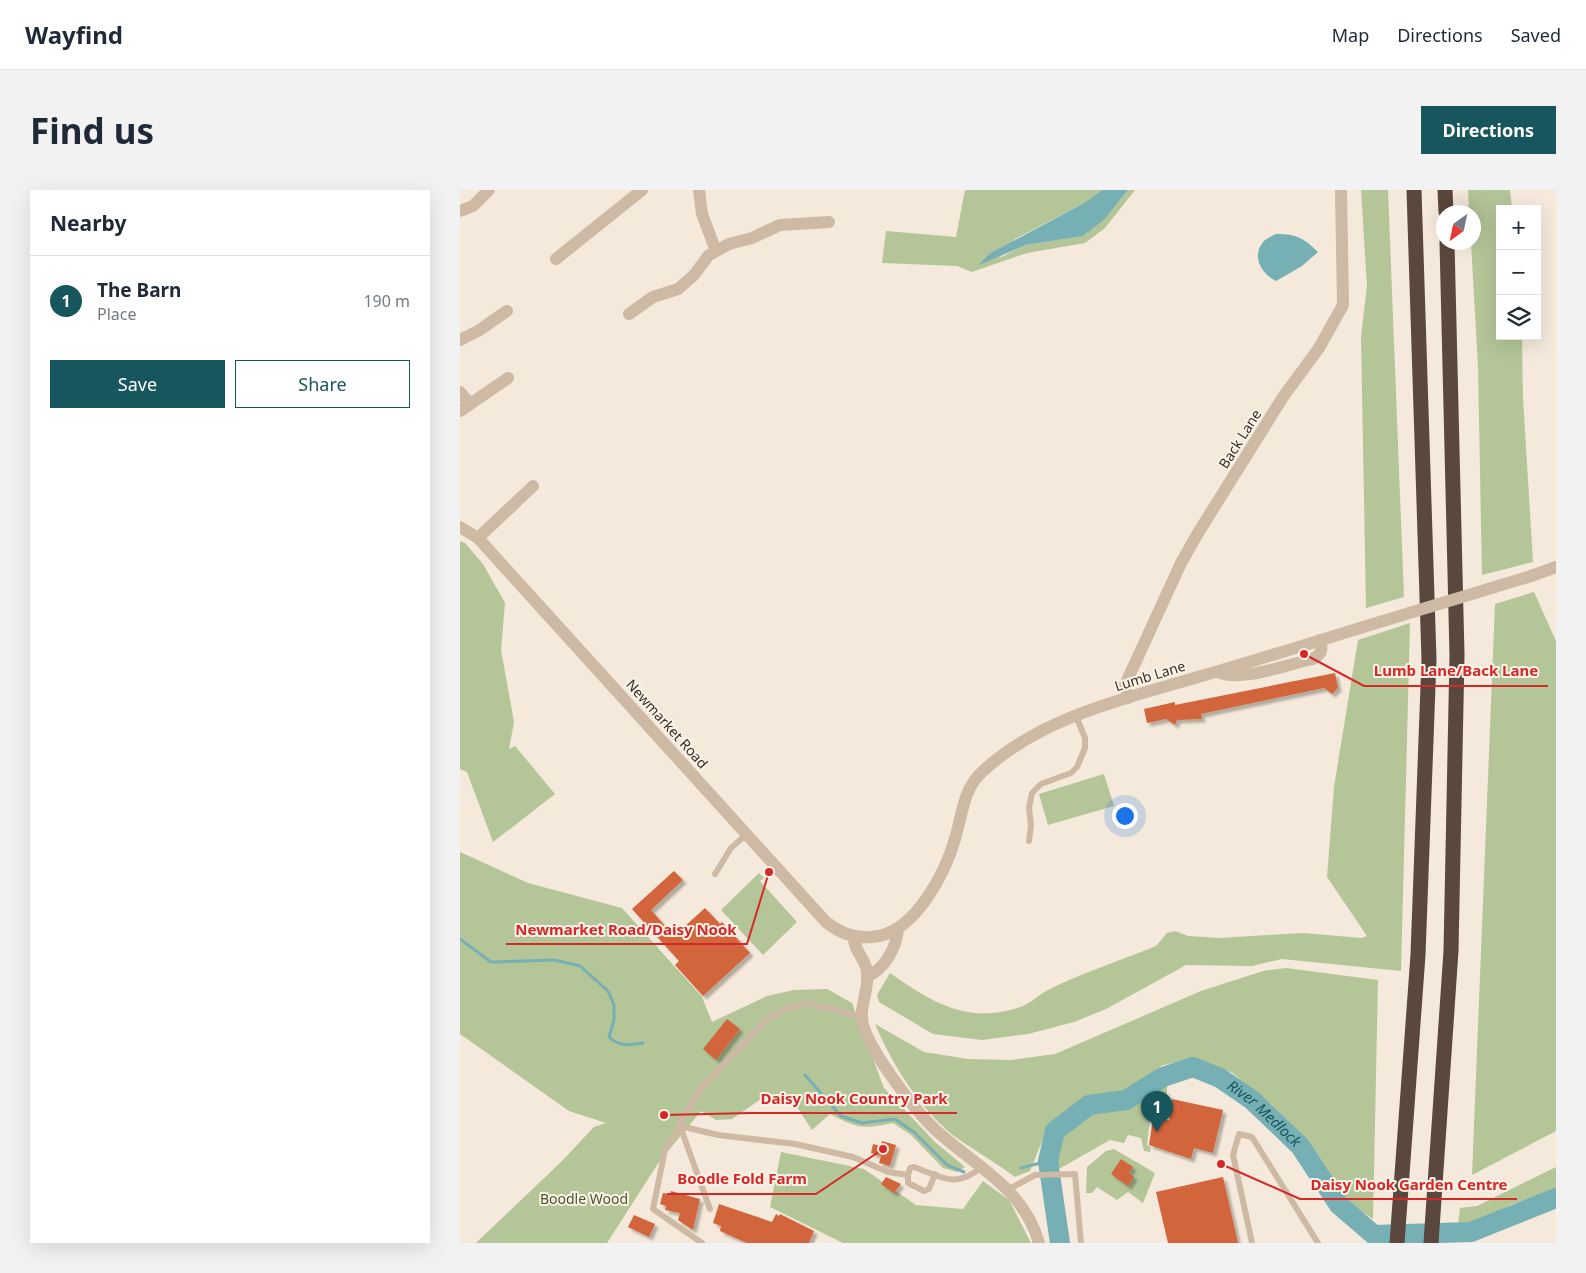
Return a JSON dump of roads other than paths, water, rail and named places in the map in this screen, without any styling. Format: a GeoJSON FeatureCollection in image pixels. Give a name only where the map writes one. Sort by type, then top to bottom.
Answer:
{"type":"FeatureCollection","features":[{"type":"Feature","properties":{"kind":"highway"},"geometry":{"type":"LineString","coordinates":[[1397,1243],[1418,956],[1429,659],[1414,190]]}},
{"type":"Feature","properties":{"kind":"highway"},"geometry":{"type":"LineString","coordinates":[[1445,190],[1446,205]]}},
{"type":"Feature","properties":{"kind":"highway"},"geometry":{"type":"LineString","coordinates":[[1431,1243],[1451,951],[1457,655],[1447,250]]}},
{"type":"Feature","properties":{"kind":"street"},"geometry":{"type":"LineString","coordinates":[[460,211],[473,206],[489,190]]}},
{"type":"Feature","properties":{"kind":"street"},"geometry":{"type":"LineString","coordinates":[[556,259],[642,190]]}},
{"type":"Feature","properties":{"kind":"street","name":"Back Lane"},"geometry":{"type":"LineString","coordinates":[[1128,698],[1125,685],[1181,563],[1284,397],[1334,324],[1343,305],[1341,190]]}},
{"type":"Feature","properties":{"kind":"street"},"geometry":{"type":"LineString","coordinates":[[704,191],[702,214],[716,251]]}},
{"type":"Feature","properties":{"kind":"street"},"geometry":{"type":"LineString","coordinates":[[629,314],[653,297],[678,290],[694,275],[709,255],[729,244],[752,238],[780,225],[829,222]]}},
{"type":"Feature","properties":{"kind":"street"},"geometry":{"type":"LineString","coordinates":[[460,340],[478,331],[507,311]]}},
{"type":"Feature","properties":{"kind":"street"},"geometry":{"type":"LineString","coordinates":[[460,392],[465,407],[508,378]]}},
{"type":"Feature","properties":{"kind":"street"},"geometry":{"type":"LineString","coordinates":[[478,538],[533,486]]}},
{"type":"Feature","properties":{"kind":"street","name":"Newmarket Road"},"geometry":{"type":"LineString","coordinates":[[460,527],[478,538],[826,922],[854,936]]}},
{"type":"Feature","properties":{"kind":"street","name":"Lumb Lane"},"geometry":{"type":"LineString","coordinates":[[854,936],[876,936],[898,929],[912,919],[940,874],[955,840],[966,797],[975,779],[1030,736],[1076,716],[1128,698],[1556,567]]}},
{"type":"Feature","properties":{"kind":"street"},"geometry":{"type":"LineString","coordinates":[[867,976],[874,974],[890,954],[897,940],[898,929]]}},
{"type":"Feature","properties":{"kind":"street"},"geometry":{"type":"LineString","coordinates":[[854,936],[854,944],[867,970],[861,1006],[868,1038],[920,1114],[937,1132],[1009,1189],[1027,1215],[1039,1243]]}},
{"type":"Feature","properties":{"kind":"lane"},"geometry":{"type":"LineString","coordinates":[[1029,841],[1031,825],[1028,808],[1032,793],[1041,784],[1070,773],[1077,766],[1085,748],[1085,738],[1076,716]]}},
{"type":"Feature","properties":{"kind":"lane"},"geometry":{"type":"LineString","coordinates":[[715,874],[731,848],[747,834]]}},
{"type":"Feature","properties":{"kind":"lane"},"geometry":{"type":"LineString","coordinates":[[702,1243],[653,1209],[666,1150],[680,1126],[681,1119],[706,1084],[767,1020],[779,1012],[807,1003],[862,1017]]}},
{"type":"Feature","properties":{"kind":"lane"},"geometry":{"type":"LineString","coordinates":[[680,1126],[718,1135],[795,1144],[853,1157],[888,1172],[908,1175]]}},
{"type":"Feature","properties":{"kind":"lane"},"geometry":{"type":"LineString","coordinates":[[680,1126],[710,1209]]}},
{"type":"Feature","properties":{"kind":"lane"},"geometry":{"type":"LineString","coordinates":[[1252,1243],[1232,1155],[1239,1134],[1252,1137],[1318,1243]]}},
{"type":"Feature","properties":{"kind":"lane"},"geometry":{"type":"LineString","coordinates":[[935,1174],[929,1189],[924,1191],[908,1183],[908,1175],[912,1167],[958,1180],[967,1179],[981,1167]]}},
{"type":"Feature","properties":{"kind":"lane"},"geometry":{"type":"LineString","coordinates":[[1009,1189],[1035,1175],[1075,1174],[1081,1243]]}},
{"type":"Feature","properties":{"kind":"water"},"geometry":{"type":"Polygon","coordinates":[[[1102,190],[1128,190],[1104,220],[1083,236],[1026,245],[979,265],[989,254],[1084,203],[1102,190]]]}},
{"type":"Feature","properties":{"kind":"water"},"geometry":{"type":"Polygon","coordinates":[[[1276,234],[1299,238],[1318,252],[1302,266],[1276,281],[1263,270],[1258,259],[1258,253],[1264,241],[1276,234]]]}},
{"type":"Feature","properties":{"kind":"waterway"},"geometry":{"type":"LineString","coordinates":[[460,939],[491,962],[554,960],[580,966],[608,991],[614,1005],[614,1020],[609,1037],[621,1044],[643,1043]]}},
{"type":"Feature","properties":{"kind":"waterway","name":"River Medlock"},"geometry":{"type":"LineString","coordinates":[[1060,1243],[1048,1161],[1055,1131],[1089,1105],[1126,1100],[1163,1077],[1193,1067],[1220,1078],[1252,1100],[1300,1146],[1339,1205],[1374,1235],[1471,1232],[1556,1198]]}},
{"type":"Feature","properties":{"kind":"waterway"},"geometry":{"type":"LineString","coordinates":[[805,1075],[841,1116],[862,1123],[895,1119],[915,1133],[947,1165],[964,1172]]}},
{"type":"Feature","properties":{"kind":"waterway"},"geometry":{"type":"LineString","coordinates":[[1021,1168],[1048,1161]]}},
{"type":"Feature","properties":{"kind":"place","name":"Lumb Lane/Back Lane"},"geometry":{"type":"Point","coordinates":[1304,654]}},
{"type":"Feature","properties":{"kind":"place","name":"Newmarket Road/Daisy Nook"},"geometry":{"type":"Point","coordinates":[769,872]}},
{"type":"Feature","properties":{"kind":"place","name":"Daisy Nook Country Park"},"geometry":{"type":"Point","coordinates":[664,1115]}},
{"type":"Feature","properties":{"kind":"place","name":"The Barn"},"geometry":{"type":"Point","coordinates":[1157,1132]}},
{"type":"Feature","properties":{"kind":"place","name":"Boodle Fold Farm"},"geometry":{"type":"Point","coordinates":[883,1149]}},
{"type":"Feature","properties":{"kind":"place","name":"Daisy Nook Garden Centre"},"geometry":{"type":"Point","coordinates":[1221,1164]}},
{"type":"Feature","properties":{"kind":"park label","name":"Boodle Wood"},"geometry":{"type":"Point","coordinates":[584,1199]}}]}
